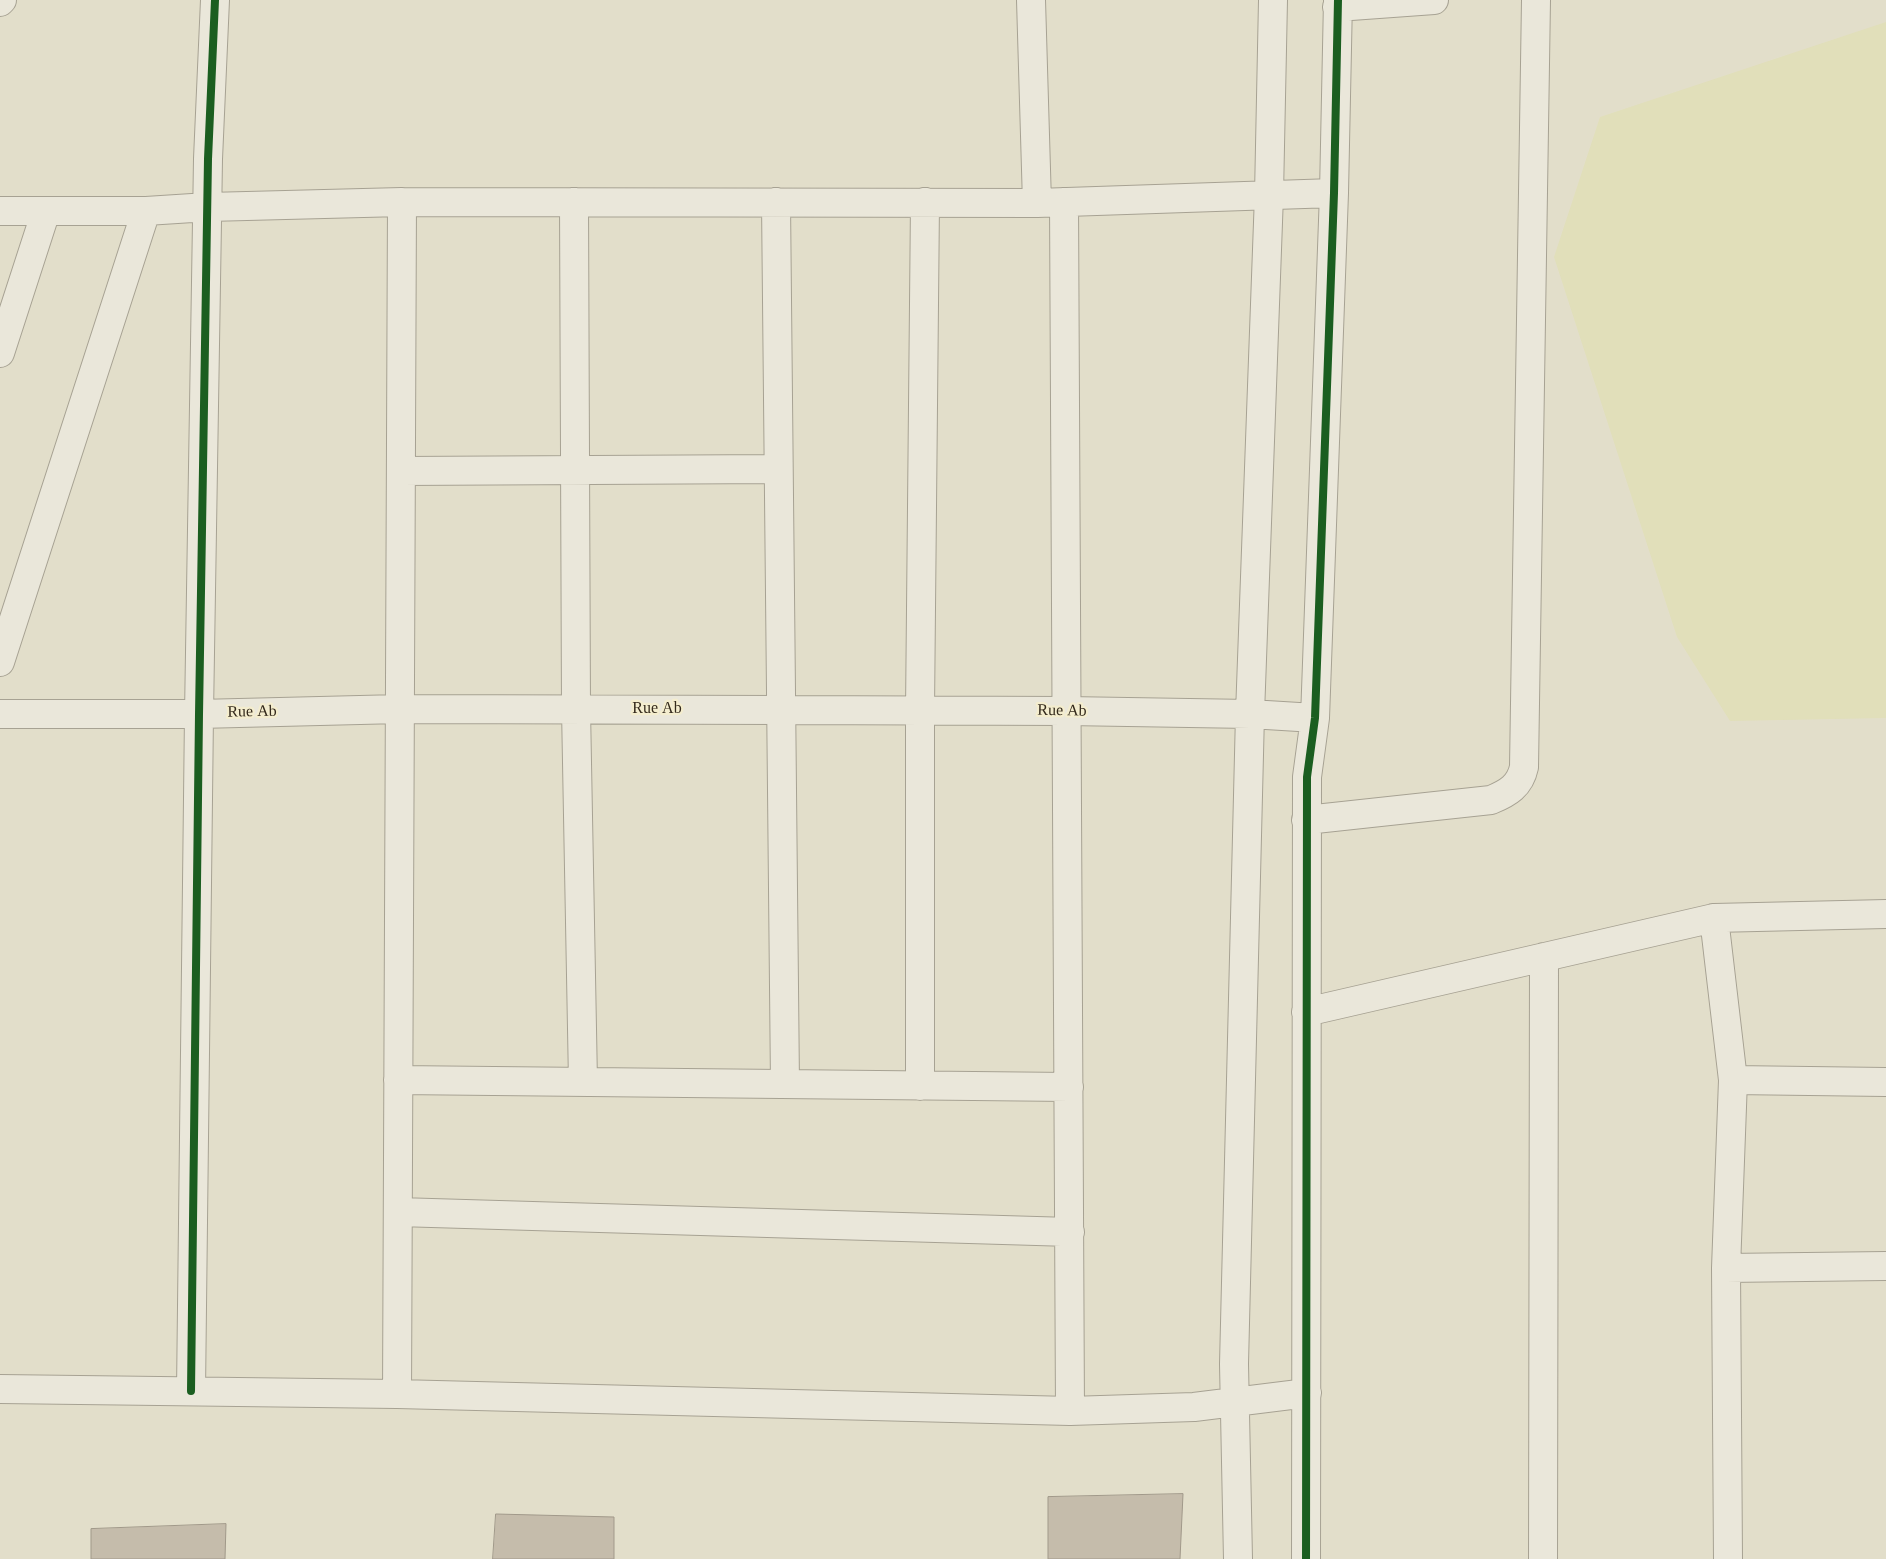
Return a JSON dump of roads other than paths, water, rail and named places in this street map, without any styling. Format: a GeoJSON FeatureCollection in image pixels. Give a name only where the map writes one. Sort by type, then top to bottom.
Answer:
{"type":"FeatureCollection","features":[{"type":"Feature","properties":{"kind":"street"},"geometry":{"type":"LineString","coordinates":[[191,1390],[208,159],[215,0]]}},
{"type":"Feature","properties":{"kind":"street"},"geometry":{"type":"LineString","coordinates":[[1032,0],[1036,203]]}},
{"type":"Feature","properties":{"kind":"street"},"geometry":{"type":"LineString","coordinates":[[1238,1559],[1234,1364],[1250,714],[1269,195],[1273,0]]}},
{"type":"Feature","properties":{"kind":"street"},"geometry":{"type":"LineString","coordinates":[[1306,1559],[1306,820],[1307,776],[1315,718],[1334,193],[1338,3],[1434,0]]}},
{"type":"Feature","properties":{"kind":"street"},"geometry":{"type":"LineString","coordinates":[[1306,820],[1491,800],[1505,794],[1516,786],[1522,775],[1524,767],[1536,0]]}},
{"type":"Feature","properties":{"kind":"street"},"geometry":{"type":"LineString","coordinates":[[0,211],[146,211],[208,207],[402,202],[1036,203],[1334,193]]}},
{"type":"Feature","properties":{"kind":"street"},"geometry":{"type":"LineString","coordinates":[[397,1394],[402,202]]}},
{"type":"Feature","properties":{"kind":"street"},"geometry":{"type":"LineString","coordinates":[[574,202],[576,709],[583,1082]]}},
{"type":"Feature","properties":{"kind":"street"},"geometry":{"type":"LineString","coordinates":[[776,202],[785,1084]]}},
{"type":"Feature","properties":{"kind":"street"},"geometry":{"type":"LineString","coordinates":[[920,1086],[920,710],[925,202]]}},
{"type":"Feature","properties":{"kind":"street"},"geometry":{"type":"LineString","coordinates":[[1064,202],[1070,1411]]}},
{"type":"Feature","properties":{"kind":"street"},"geometry":{"type":"LineString","coordinates":[[0,353],[46,211]]}},
{"type":"Feature","properties":{"kind":"street"},"geometry":{"type":"LineString","coordinates":[[0,662],[146,211]]}},
{"type":"Feature","properties":{"kind":"street"},"geometry":{"type":"LineString","coordinates":[[401,471],[778,469]]}},
{"type":"Feature","properties":{"kind":"street","name":"Rue Ab"},"geometry":{"type":"LineString","coordinates":[[0,714],[199,714],[400,709],[920,710],[1250,714],[1315,718]]}},
{"type":"Feature","properties":{"kind":"street"},"geometry":{"type":"LineString","coordinates":[[1306,1012],[1714,918],[1886,914]]}},
{"type":"Feature","properties":{"kind":"street"},"geometry":{"type":"LineString","coordinates":[[1714,918],[1733,1080],[1726,1268],[1728,1559]]}},
{"type":"Feature","properties":{"kind":"street"},"geometry":{"type":"LineString","coordinates":[[1543,1559],[1544,957]]}},
{"type":"Feature","properties":{"kind":"street"},"geometry":{"type":"LineString","coordinates":[[398,1080],[1069,1087]]}},
{"type":"Feature","properties":{"kind":"street"},"geometry":{"type":"LineString","coordinates":[[1733,1080],[1886,1082]]}},
{"type":"Feature","properties":{"kind":"street"},"geometry":{"type":"LineString","coordinates":[[398,1212],[1070,1232]]}},
{"type":"Feature","properties":{"kind":"street"},"geometry":{"type":"LineString","coordinates":[[1726,1268],[1886,1266]]}},
{"type":"Feature","properties":{"kind":"street"},"geometry":{"type":"LineString","coordinates":[[0,1389],[397,1394],[1070,1411],[1194,1407],[1306,1393]]}}]}
